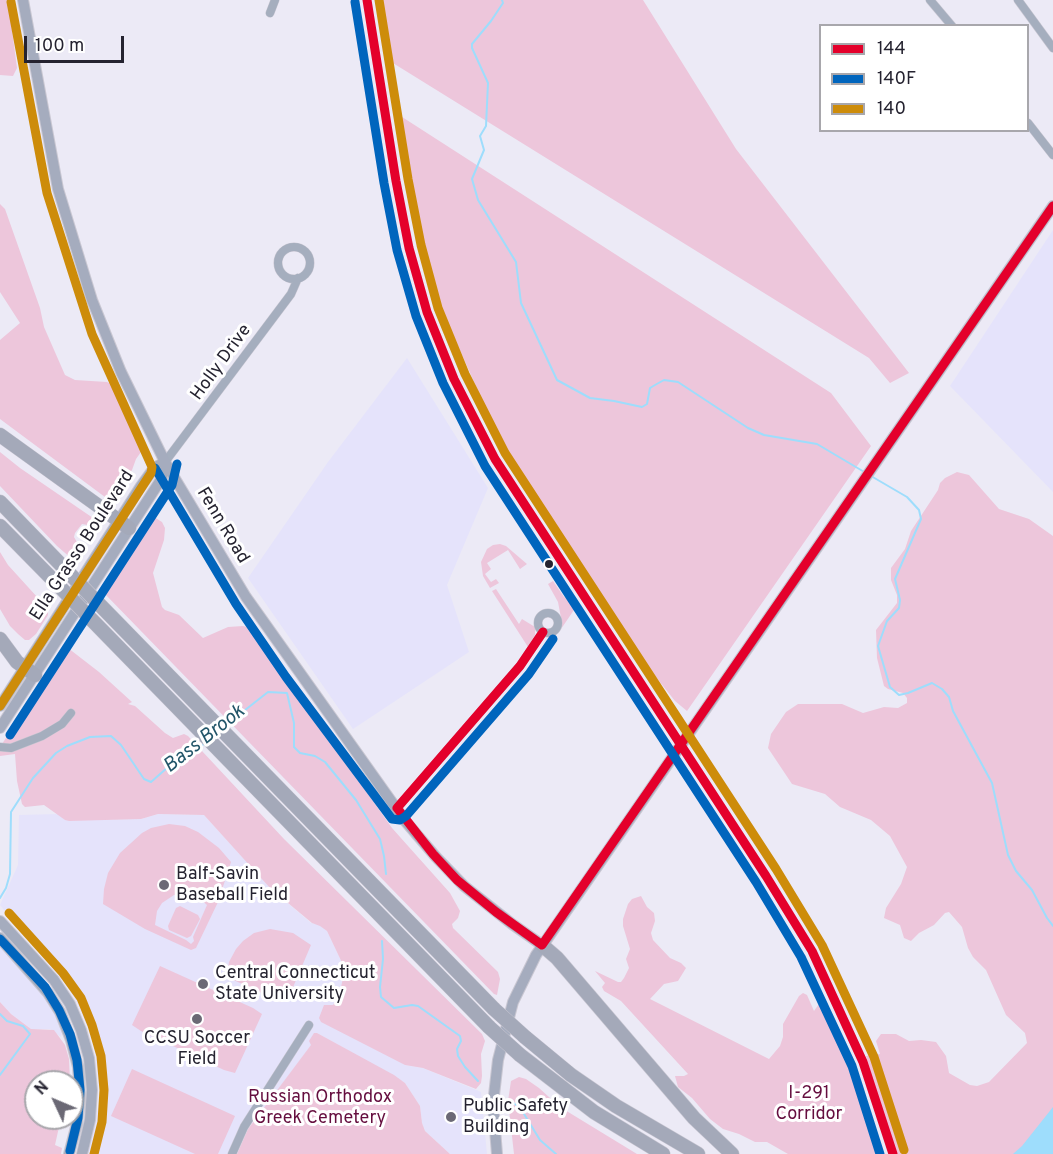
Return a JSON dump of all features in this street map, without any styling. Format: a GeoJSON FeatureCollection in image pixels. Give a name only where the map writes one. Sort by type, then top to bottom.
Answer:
{"type":"FeatureCollection","features":[{"type":"Feature","properties":{"kind":"highway"},"geometry":{"type":"LineString","coordinates":[[0,435],[124,525]]}},
{"type":"Feature","properties":{"kind":"highway"},"geometry":{"type":"LineString","coordinates":[[0,502],[494,1009],[525,1037],[607,1100],[698,1154]]}},
{"type":"Feature","properties":{"kind":"highway"},"geometry":{"type":"LineString","coordinates":[[0,526],[489,1027],[520,1055],[594,1112],[663,1154]]}},
{"type":"Feature","properties":{"kind":"highway"},"geometry":{"type":"LineString","coordinates":[[0,639],[14,658],[29,671]]}},
{"type":"Feature","properties":{"kind":"highway"},"geometry":{"type":"LineString","coordinates":[[542,945],[557,958],[698,1123],[732,1154]]}},
{"type":"Feature","properties":{"kind":"main road","name":"Fenn Road"},"geometry":{"type":"LineString","coordinates":[[23,0],[58,189],[89,291],[121,372],[165,462],[246,597],[397,808],[433,854],[464,886],[542,945]]}},
{"type":"Feature","properties":{"kind":"main road"},"geometry":{"type":"LineString","coordinates":[[497,1154],[493,1100],[500,1051],[517,991],[542,945],[1053,206]]}},
{"type":"Feature","properties":{"kind":"main road","name":"Ella Grasso Boulevard"},"geometry":{"type":"LineString","coordinates":[[0,729],[29,671],[124,525],[153,470],[165,462]]}},
{"type":"Feature","properties":{"kind":"main road","name":"Ella Grasso Boulevard"},"geometry":{"type":"LineString","coordinates":[[0,705],[29,671]]}},
{"type":"Feature","properties":{"kind":"main road"},"geometry":{"type":"LineString","coordinates":[[0,921],[48,971],[61,988],[84,1040],[90,1067],[92,1098],[89,1127],[82,1154]]}},
{"type":"Feature","properties":{"kind":"main road"},"geometry":{"type":"LineString","coordinates":[[0,938],[38,979],[51,997],[65,1022],[73,1046],[80,1096],[77,1123],[69,1154]]}},
{"type":"Feature","properties":{"kind":"main road"},"geometry":{"type":"LineString","coordinates":[[12,951],[21,942]]}},
{"type":"Feature","properties":{"kind":"street"},"geometry":{"type":"LineString","coordinates":[[270,13],[275,0]]}},
{"type":"Feature","properties":{"kind":"street"},"geometry":{"type":"LineString","coordinates":[[930,0],[950,24]]}},
{"type":"Feature","properties":{"kind":"street"},"geometry":{"type":"LineString","coordinates":[[1017,0],[1053,48]]}},
{"type":"Feature","properties":{"kind":"street"},"geometry":{"type":"LineString","coordinates":[[1029,124],[1053,156]]}},
{"type":"Feature","properties":{"kind":"street","name":"Holly Drive"},"geometry":{"type":"LineString","coordinates":[[165,462],[291,294],[298,278],[307,272],[310,259],[304,250],[291,248],[281,255],[279,265],[286,276],[298,278]]}},
{"type":"Feature","properties":{"kind":"street"},"geometry":{"type":"LineString","coordinates":[[397,808],[512,677],[543,632]]}},
{"type":"Feature","properties":{"kind":"street"},"geometry":{"type":"LineString","coordinates":[[0,747],[11,748],[42,736],[62,724],[71,713]]}},
{"type":"Feature","properties":{"kind":"street"},"geometry":{"type":"LineString","coordinates":[[232,1154],[244,1127],[309,1025]]}},
{"type":"Feature","properties":{"kind":"shaded area"},"geometry":{"type":"Polygon","coordinates":[[[1053,230],[1053,492],[950,386],[1053,230]]]}},
{"type":"Feature","properties":{"kind":"shaded area"},"geometry":{"type":"Polygon","coordinates":[[[407,358],[488,488],[447,585],[469,652],[353,729],[248,578],[328,462],[407,358]]]}},
{"type":"Feature","properties":{"kind":"shaded area","name":"Central Connecticut State University"},"geometry":{"type":"Polygon","coordinates":[[[58,814],[65,820],[141,819],[158,814],[204,815],[270,888],[311,923],[320,925],[327,931],[345,969],[339,996],[333,1005],[405,1065],[423,1068],[481,1092],[487,1154],[450,1154],[425,1131],[420,1106],[405,1083],[317,1033],[312,1045],[248,1129],[237,1154],[88,1154],[100,1099],[94,1043],[67,986],[0,905],[18,865],[19,815],[58,814]]]}},
{"type":"Feature","properties":{"kind":"shaded area"},"geometry":{"type":"Polygon","coordinates":[[[0,945],[47,997],[63,1029],[61,1037],[50,1029],[31,1029],[11,1014],[0,1002],[0,945]]]}},
{"type":"Feature","properties":{"kind":"green space"},"geometry":{"type":"Polygon","coordinates":[[[0,0],[8,0],[17,68],[13,76],[0,75],[0,0]]]}},
{"type":"Feature","properties":{"kind":"green space"},"geometry":{"type":"Polygon","coordinates":[[[379,0],[643,0],[736,149],[909,373],[890,383],[869,358],[388,60],[379,0]]]}},
{"type":"Feature","properties":{"kind":"green space"},"geometry":{"type":"Polygon","coordinates":[[[399,115],[831,393],[871,446],[687,711],[675,701],[609,618],[549,515],[514,472],[431,285],[408,176],[399,115]]]}},
{"type":"Feature","properties":{"kind":"green space"},"geometry":{"type":"Polygon","coordinates":[[[0,204],[5,209],[40,308],[44,327],[65,375],[75,380],[107,382],[114,385],[141,445],[141,452],[132,470],[112,499],[109,500],[0,419],[0,340],[20,323],[0,292],[0,204]]]}},
{"type":"Feature","properties":{"kind":"green space"},"geometry":{"type":"Polygon","coordinates":[[[0,452],[93,518],[95,522],[93,526],[82,524],[75,533],[74,537],[81,549],[77,559],[72,559],[57,546],[0,486],[0,452]]]}},
{"type":"Feature","properties":{"kind":"green space"},"geometry":{"type":"Polygon","coordinates":[[[957,472],[969,475],[999,509],[1029,519],[1053,536],[1053,1154],[894,1154],[866,1056],[880,1054],[876,1041],[881,1034],[896,1034],[909,1041],[936,1042],[946,1056],[949,1073],[970,1085],[977,1086],[989,1082],[1027,1043],[1025,1033],[1006,1015],[986,970],[973,957],[962,927],[949,912],[911,941],[904,938],[900,925],[884,918],[886,908],[901,884],[907,867],[890,836],[871,820],[840,807],[825,794],[792,784],[768,748],[771,734],[786,712],[798,704],[842,704],[863,713],[884,707],[898,708],[907,703],[907,698],[903,693],[884,686],[877,658],[876,630],[897,603],[897,595],[891,580],[891,568],[905,549],[911,531],[938,490],[940,483],[957,472]]]}},
{"type":"Feature","properties":{"kind":"green space"},"geometry":{"type":"Polygon","coordinates":[[[154,517],[162,522],[165,528],[164,540],[153,573],[162,607],[179,615],[203,638],[228,627],[243,626],[256,636],[392,828],[450,893],[460,911],[458,918],[452,924],[453,928],[498,972],[500,979],[497,995],[104,593],[104,588],[145,525],[154,517]]]}},
{"type":"Feature","properties":{"kind":"green space"},"geometry":{"type":"Polygon","coordinates":[[[500,544],[506,546],[527,564],[520,569],[508,550],[487,563],[491,569],[485,574],[491,582],[496,579],[499,583],[490,588],[483,576],[481,562],[487,549],[500,544]]]}},
{"type":"Feature","properties":{"kind":"green space"},"geometry":{"type":"Polygon","coordinates":[[[0,552],[8,565],[48,609],[48,615],[36,634],[29,640],[25,640],[10,626],[0,609],[0,552]]]}},
{"type":"Feature","properties":{"kind":"green space"},"geometry":{"type":"Polygon","coordinates":[[[553,581],[564,597],[576,607],[561,629],[558,602],[548,584],[553,581]]]}},
{"type":"Feature","properties":{"kind":"green space"},"geometry":{"type":"Polygon","coordinates":[[[496,589],[519,624],[522,619],[535,627],[535,635],[528,647],[492,591],[496,589]]]}},
{"type":"Feature","properties":{"kind":"green space"},"geometry":{"type":"Polygon","coordinates":[[[68,648],[132,702],[128,704],[135,706],[165,733],[173,738],[184,734],[188,736],[284,839],[482,1034],[485,1041],[481,1054],[482,1076],[481,1083],[476,1089],[423,1068],[405,1065],[321,1022],[319,1018],[324,1005],[333,1005],[339,996],[345,969],[327,931],[312,923],[270,888],[204,815],[158,814],[141,819],[69,821],[44,805],[25,807],[22,804],[15,754],[0,756],[0,747],[65,649],[68,648]]]}},
{"type":"Feature","properties":{"kind":"green space","name":"Balf-Savin Baseball Field"},"geometry":{"type":"Polygon","coordinates":[[[169,824],[185,826],[198,832],[219,848],[231,862],[218,902],[196,948],[191,950],[145,929],[103,904],[108,873],[120,853],[151,828],[169,824]],[[184,894],[174,895],[162,903],[157,911],[155,925],[191,944],[207,905],[198,897],[184,894]]]}},
{"type":"Feature","properties":{"kind":"green space","name":"I-291 Corridor"},"geometry":{"type":"Polygon","coordinates":[[[641,896],[647,907],[654,913],[655,921],[651,933],[653,940],[670,958],[686,968],[678,981],[664,984],[650,999],[769,1059],[780,1046],[783,1024],[799,996],[803,993],[807,995],[814,1011],[821,1001],[855,1084],[877,1154],[788,1154],[767,1142],[755,1142],[723,1129],[678,1087],[675,1076],[688,1074],[621,1001],[604,991],[602,987],[605,983],[595,971],[618,982],[624,978],[629,968],[626,959],[630,949],[623,919],[628,904],[632,899],[641,896]]]}},
{"type":"Feature","properties":{"kind":"green space","name":"Balf-Savin Baseball Field"},"geometry":{"type":"Polygon","coordinates":[[[180,906],[198,915],[200,919],[191,936],[187,938],[169,930],[168,926],[176,908],[180,906]]]}},
{"type":"Feature","properties":{"kind":"green space"},"geometry":{"type":"Polygon","coordinates":[[[270,929],[293,933],[311,945],[288,999],[281,1002],[227,977],[229,962],[243,941],[254,933],[270,929]]]}},
{"type":"Feature","properties":{"kind":"green space","name":"CCSU Soccer Field"},"geometry":{"type":"Polygon","coordinates":[[[160,966],[262,1014],[235,1073],[224,1070],[132,1025],[160,966]]]}},
{"type":"Feature","properties":{"kind":"green space"},"geometry":{"type":"Polygon","coordinates":[[[0,1002],[11,1014],[31,1029],[54,1030],[65,1045],[69,1070],[24,1070],[24,1130],[58,1130],[55,1145],[62,1148],[61,1154],[0,1154],[0,1002]]]}},
{"type":"Feature","properties":{"kind":"green space","name":"Russian Orthodox Greek Cemetery"},"geometry":{"type":"Polygon","coordinates":[[[314,1033],[405,1083],[420,1106],[425,1131],[450,1154],[237,1154],[248,1129],[311,1045],[309,1041],[314,1033]]]}},
{"type":"Feature","properties":{"kind":"green space"},"geometry":{"type":"Polygon","coordinates":[[[132,1069],[235,1116],[218,1154],[195,1154],[111,1116],[132,1069]]]}},
{"type":"Feature","properties":{"kind":"green space"},"geometry":{"type":"Polygon","coordinates":[[[519,1077],[539,1088],[560,1107],[637,1154],[514,1154],[508,1101],[511,1081],[519,1077]]]}},
{"type":"Feature","properties":{"kind":"water"},"geometry":{"type":"Polygon","coordinates":[[[1053,1107],[1053,1154],[1013,1154],[1022,1146],[1053,1107]]]}},
{"type":"Feature","properties":{"kind":"waterway"},"geometry":{"type":"LineString","coordinates":[[502,0],[503,3],[491,21],[472,44],[488,83],[486,126],[480,136],[484,150],[472,179],[478,200],[516,262],[521,303],[557,380],[590,398],[642,407],[647,404],[650,388],[664,380],[678,382],[748,428],[764,435],[817,444],[866,473]]}},
{"type":"Feature","properties":{"kind":"waterway"},"geometry":{"type":"LineString","coordinates":[[871,476],[907,497],[919,510],[921,519],[895,579],[900,600],[899,608],[887,621],[878,646],[890,687],[899,695],[932,683],[949,697],[953,711],[992,783],[1008,855],[1016,871],[1032,890],[1053,926]]}},
{"type":"Feature","properties":{"kind":"waterway","name":"Bass Brook"},"geometry":{"type":"LineString","coordinates":[[226,725],[268,692],[287,693],[294,723],[294,747],[300,753],[315,756],[325,762],[356,800],[380,839],[386,874]]}},
{"type":"Feature","properties":{"kind":"waterway","name":"Bass Brook"},"geometry":{"type":"LineString","coordinates":[[0,898],[10,874],[11,812],[33,778],[56,753],[90,737],[111,736],[121,745],[144,779],[151,782],[176,760],[206,743]]}},
{"type":"Feature","properties":{"kind":"waterway","name":"Bass Brook"},"geometry":{"type":"LineString","coordinates":[[382,941],[381,997],[394,1008],[418,1006],[460,1036],[458,1056],[478,1081]]}},
{"type":"Feature","properties":{"kind":"waterway"},"geometry":{"type":"LineString","coordinates":[[0,1014],[7,1021],[23,1026],[30,1034],[0,1075]]}},
{"type":"Feature","properties":{"kind":"waterway","name":"Bass Brook"},"geometry":{"type":"LineString","coordinates":[[510,1100],[521,1109],[540,1140],[556,1154]]}},
{"type":"Feature","properties":{"kind":"transit line","name":"144"},"geometry":{"type":"LineString","coordinates":[[367,0],[409,248],[427,312],[454,379],[495,459],[766,876],[812,951],[863,1062],[893,1154]]}},
{"type":"Feature","properties":{"kind":"transit line","name":"140"},"geometry":{"type":"LineString","coordinates":[[379,0],[421,245],[438,308],[465,374],[505,453],[776,869],[822,945],[874,1057],[904,1150]]}},
{"type":"Feature","properties":{"kind":"transit line","name":"140"},"geometry":{"type":"LineString","coordinates":[[0,706],[151,473],[152,467],[92,334],[47,193],[11,2]]}},
{"type":"Feature","properties":{"kind":"transit line","name":"140F"},"geometry":{"type":"LineString","coordinates":[[355,2],[397,250],[416,316],[443,383],[485,466],[756,882],[801,957],[852,1066],[880,1154]]}},
{"type":"Feature","properties":{"kind":"transit line","name":"144"},"geometry":{"type":"LineString","coordinates":[[543,632],[520,666],[397,808],[457,880],[542,945],[1053,206]]}},
{"type":"Feature","properties":{"kind":"transit line","name":"140F"},"geometry":{"type":"LineString","coordinates":[[10,735],[172,485],[177,464]]}},
{"type":"Feature","properties":{"kind":"transit line","name":"140F"},"geometry":{"type":"LineString","coordinates":[[155,468],[236,604],[286,677],[392,819],[400,820],[406,816],[529,674],[553,639]]}},
{"type":"Feature","properties":{"kind":"transit line","name":"140"},"geometry":{"type":"LineString","coordinates":[[9,913],[63,973],[81,998],[92,1025],[101,1056],[104,1090],[102,1122],[94,1154]]}},
{"type":"Feature","properties":{"kind":"transit line","name":"140F"},"geometry":{"type":"LineString","coordinates":[[0,939],[45,987],[70,1034],[77,1060],[80,1090],[78,1118],[70,1151]]}},
{"type":"Feature","properties":{"kind":"place","name":"Balf-Savin Baseball Field"},"geometry":{"type":"Point","coordinates":[164,885]}},
{"type":"Feature","properties":{"kind":"place","name":"Central Connecticut State University"},"geometry":{"type":"Point","coordinates":[203,984]}},
{"type":"Feature","properties":{"kind":"place","name":"CCSU Soccer Field"},"geometry":{"type":"Point","coordinates":[197,1019]}},
{"type":"Feature","properties":{"kind":"place","name":"Public Safety Building"},"geometry":{"type":"Point","coordinates":[451,1117]}}]}
